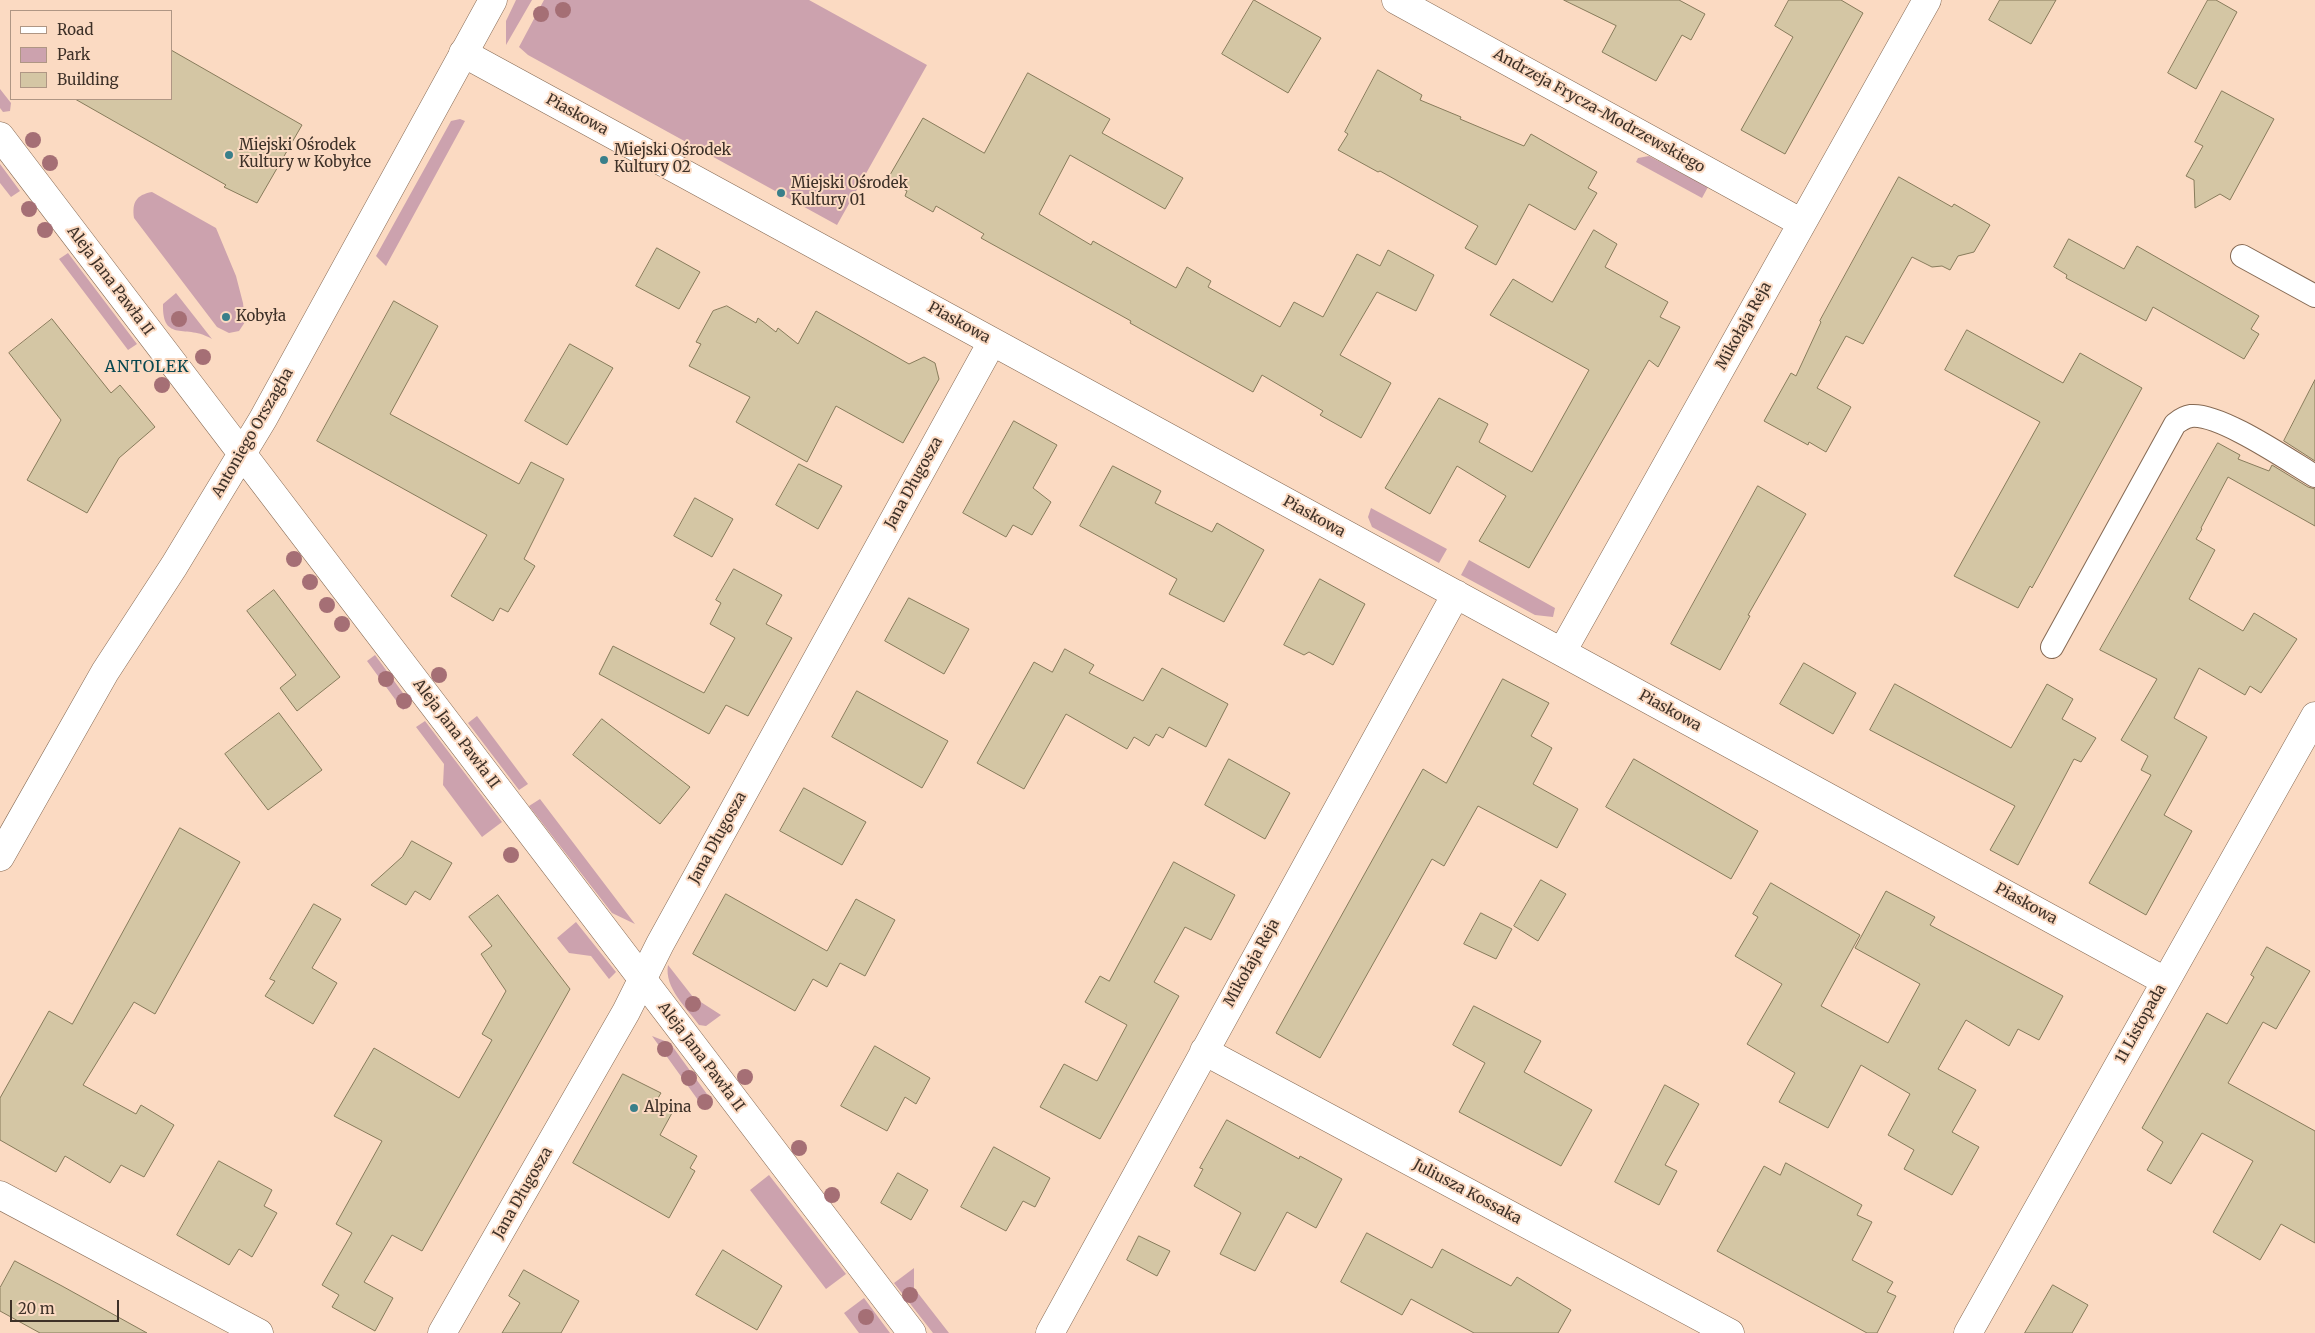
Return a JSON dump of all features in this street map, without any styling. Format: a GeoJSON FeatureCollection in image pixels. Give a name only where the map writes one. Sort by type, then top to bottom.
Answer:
{"type":"FeatureCollection","features":[{"type":"Feature","properties":{"kind":"street","name":"Antoniego Orszagha"},"geometry":{"type":"LineString","coordinates":[[0,857],[105,672],[174,566],[243,454],[493,0]]}},
{"type":"Feature","properties":{"kind":"street","name":"Andrzeja Frycza-Modrzewskiego"},"geometry":{"type":"LineString","coordinates":[[1396,0],[1802,223]]}},
{"type":"Feature","properties":{"kind":"street","name":"Mikołaja Reja"},"geometry":{"type":"LineString","coordinates":[[1562,652],[1927,0]]}},
{"type":"Feature","properties":{"kind":"street","name":"Piaskowa"},"geometry":{"type":"LineString","coordinates":[[463,53],[2166,981]]}},
{"type":"Feature","properties":{"kind":"street","name":"Aleja Jana Pawła II"},"geometry":{"type":"LineString","coordinates":[[0,136],[912,1333]]}},
{"type":"Feature","properties":{"kind":"street","name":"Jana Długosza"},"geometry":{"type":"LineString","coordinates":[[442,1333],[626,1012],[660,944],[992,342]]}},
{"type":"Feature","properties":{"kind":"street","name":"Mikołaja Reja"},"geometry":{"type":"LineString","coordinates":[[1050,1333],[1456,594]]}},
{"type":"Feature","properties":{"kind":"street","name":"11 Listopada"},"geometry":{"type":"LineString","coordinates":[[1968,1333],[2315,716]]}},
{"type":"Feature","properties":{"kind":"street","name":"Juliusza Kossaka"},"geometry":{"type":"LineString","coordinates":[[1204,1051],[1730,1333]]}},
{"type":"Feature","properties":{"kind":"street"},"geometry":{"type":"LineString","coordinates":[[0,1195],[259,1333]]}},
{"type":"Feature","properties":{"kind":"lane"},"geometry":{"type":"LineString","coordinates":[[2242,256],[2315,296]]}},
{"type":"Feature","properties":{"kind":"lane"},"geometry":{"type":"LineString","coordinates":[[2052,647],[2175,424],[2182,417],[2193,416],[2222,423],[2315,476]]}},
{"type":"Feature","properties":{"kind":"green space"},"geometry":{"type":"Polygon","coordinates":[[[516,0],[532,0],[506,45],[506,21],[516,0]]]}},
{"type":"Feature","properties":{"kind":"green space"},"geometry":{"type":"Polygon","coordinates":[[[544,0],[809,0],[927,65],[837,225],[528,55],[519,47],[544,0]]]}},
{"type":"Feature","properties":{"kind":"green space"},"geometry":{"type":"Polygon","coordinates":[[[0,89],[11,103],[10,111],[3,112],[0,108],[0,89]]]}},
{"type":"Feature","properties":{"kind":"green space"},"geometry":{"type":"Polygon","coordinates":[[[460,119],[465,121],[386,266],[376,256],[451,121],[460,119]]]}},
{"type":"Feature","properties":{"kind":"green space"},"geometry":{"type":"Polygon","coordinates":[[[1649,156],[1708,187],[1702,198],[1636,162],[1638,158],[1649,156]]]}},
{"type":"Feature","properties":{"kind":"green space"},"geometry":{"type":"Polygon","coordinates":[[[0,164],[20,191],[11,197],[0,183],[0,164]]]}},
{"type":"Feature","properties":{"kind":"green space"},"geometry":{"type":"Polygon","coordinates":[[[152,192],[216,228],[236,276],[243,303],[245,322],[239,331],[229,333],[217,327],[134,218],[136,200],[142,195],[152,192]]]}},
{"type":"Feature","properties":{"kind":"green space"},"geometry":{"type":"Polygon","coordinates":[[[68,253],[137,344],[128,350],[59,259],[68,253]]]}},
{"type":"Feature","properties":{"kind":"green space"},"geometry":{"type":"Polygon","coordinates":[[[176,293],[212,339],[194,332],[171,328],[167,324],[163,304],[176,293]]]}},
{"type":"Feature","properties":{"kind":"green space"},"geometry":{"type":"Polygon","coordinates":[[[1371,508],[1447,549],[1439,563],[1372,527],[1368,517],[1371,508]]]}},
{"type":"Feature","properties":{"kind":"green space"},"geometry":{"type":"Polygon","coordinates":[[[1469,560],[1555,608],[1553,617],[1535,615],[1461,575],[1469,560]]]}},
{"type":"Feature","properties":{"kind":"green space"},"geometry":{"type":"Polygon","coordinates":[[[375,655],[411,704],[403,710],[367,661],[375,655]]]}},
{"type":"Feature","properties":{"kind":"green space"},"geometry":{"type":"Polygon","coordinates":[[[477,716],[528,784],[519,790],[468,723],[477,716]]]}},
{"type":"Feature","properties":{"kind":"green space"},"geometry":{"type":"Polygon","coordinates":[[[425,721],[502,822],[482,837],[443,785],[444,764],[416,727],[425,721]]]}},
{"type":"Feature","properties":{"kind":"green space"},"geometry":{"type":"Polygon","coordinates":[[[540,799],[635,924],[612,913],[529,806],[540,799]]]}},
{"type":"Feature","properties":{"kind":"green space"},"geometry":{"type":"Polygon","coordinates":[[[576,922],[616,972],[609,979],[591,956],[569,953],[557,938],[576,922]]]}},
{"type":"Feature","properties":{"kind":"green space"},"geometry":{"type":"Polygon","coordinates":[[[668,965],[693,997],[721,1015],[706,1026],[699,1025],[673,990],[669,982],[668,965]]]}},
{"type":"Feature","properties":{"kind":"green space"},"geometry":{"type":"Polygon","coordinates":[[[652,1036],[670,1043],[712,1101],[703,1107],[652,1036]]]}},
{"type":"Feature","properties":{"kind":"green space"},"geometry":{"type":"Polygon","coordinates":[[[769,1175],[846,1274],[826,1289],[750,1190],[769,1175]]]}},
{"type":"Feature","properties":{"kind":"green space"},"geometry":{"type":"Polygon","coordinates":[[[914,1268],[914,1288],[949,1333],[933,1333],[894,1283],[914,1268]]]}},
{"type":"Feature","properties":{"kind":"green space"},"geometry":{"type":"Polygon","coordinates":[[[864,1298],[890,1333],[859,1333],[844,1313],[864,1298]]]}},
{"type":"Feature","properties":{"kind":"building"},"geometry":{"type":"Polygon","coordinates":[[[1254,0],[1321,38],[1288,93],[1222,54],[1254,0]]]}},
{"type":"Feature","properties":{"kind":"building"},"geometry":{"type":"Polygon","coordinates":[[[1564,0],[1679,0],[1705,14],[1691,40],[1682,35],[1656,81],[1602,52],[1616,26],[1564,0]]]}},
{"type":"Feature","properties":{"kind":"building"},"geometry":{"type":"Polygon","coordinates":[[[1789,0],[1841,0],[1863,13],[1785,154],[1741,130],[1793,37],[1775,26],[1789,0]]]}},
{"type":"Feature","properties":{"kind":"building"},"geometry":{"type":"Polygon","coordinates":[[[2000,0],[2056,0],[2031,44],[1989,20],[2000,0]]]}},
{"type":"Feature","properties":{"kind":"building"},"geometry":{"type":"Polygon","coordinates":[[[2208,0],[2216,0],[2237,12],[2196,89],[2168,73],[2208,0]]]}},
{"type":"Feature","properties":{"kind":"building","name":"Miejski Ośrodek Kultury w Kobyłce"},"geometry":{"type":"Polygon","coordinates":[[[172,51],[302,125],[257,203],[224,187],[226,185],[77,100],[172,100],[172,51]]]}},
{"type":"Feature","properties":{"kind":"building"},"geometry":{"type":"Polygon","coordinates":[[[1378,70],[1422,95],[1420,100],[1461,117],[1460,119],[1524,146],[1531,134],[1597,172],[1588,188],[1597,193],[1575,230],[1529,204],[1496,265],[1465,248],[1478,226],[1380,171],[1378,172],[1338,150],[1348,134],[1345,132],[1378,70]]]}},
{"type":"Feature","properties":{"kind":"building"},"geometry":{"type":"Polygon","coordinates":[[[1028,73],[1110,119],[1102,133],[1183,178],[1165,209],[1070,155],[1039,214],[1091,245],[1093,241],[1176,288],[1187,267],[1211,281],[1208,287],[1280,327],[1294,302],[1323,317],[1357,254],[1380,266],[1388,250],[1434,275],[1416,311],[1377,292],[1340,355],[1391,383],[1361,438],[1320,415],[1323,411],[1262,375],[1253,392],[1130,323],[1131,321],[981,238],[984,234],[936,206],[933,212],[905,196],[907,191],[887,180],[923,118],[984,153],[1028,73]]]}},
{"type":"Feature","properties":{"kind":"building"},"geometry":{"type":"Polygon","coordinates":[[[2222,91],[2274,119],[2230,200],[2220,194],[2195,208],[2194,180],[2186,176],[2203,146],[2195,142],[2222,91]]]}},
{"type":"Feature","properties":{"kind":"building"},"geometry":{"type":"Polygon","coordinates":[[[1899,177],[1952,207],[1954,204],[1990,225],[1974,252],[1958,256],[1950,270],[1942,266],[1932,267],[1912,257],[1863,344],[1846,336],[1817,388],[1851,407],[1826,452],[1809,442],[1808,445],[1764,421],[1791,373],[1796,376],[1820,321],[1899,177]]]}},
{"type":"Feature","properties":{"kind":"building"},"geometry":{"type":"Polygon","coordinates":[[[1594,230],[1617,244],[1605,267],[1668,302],[1660,317],[1680,327],[1658,367],[1649,360],[1529,568],[1479,541],[1506,496],[1457,466],[1430,514],[1385,488],[1439,398],[1488,424],[1479,442],[1532,472],[1589,370],[1490,315],[1513,279],[1552,302],[1594,230]]]}},
{"type":"Feature","properties":{"kind":"building"},"geometry":{"type":"Polygon","coordinates":[[[2069,239],[2124,269],[2137,246],[2259,316],[2251,329],[2259,334],[2244,359],[2153,307],[2146,321],[2066,278],[2067,275],[2054,267],[2069,239]]]}},
{"type":"Feature","properties":{"kind":"building"},"geometry":{"type":"Polygon","coordinates":[[[657,248],[700,272],[679,309],[636,286],[657,248]]]}},
{"type":"Feature","properties":{"kind":"building"},"geometry":{"type":"Polygon","coordinates":[[[394,301],[438,326],[390,414],[519,484],[531,462],[564,479],[524,559],[535,566],[508,612],[500,608],[493,621],[451,596],[487,535],[317,441],[394,301]]]}},
{"type":"Feature","properties":{"kind":"building"},"geometry":{"type":"Polygon","coordinates":[[[727,306],[756,323],[758,318],[776,332],[778,328],[798,344],[816,311],[909,364],[924,357],[935,363],[939,379],[903,443],[836,406],[807,462],[736,422],[750,397],[689,366],[701,344],[696,342],[713,311],[727,306]]]}},
{"type":"Feature","properties":{"kind":"building"},"geometry":{"type":"Polygon","coordinates":[[[52,319],[111,393],[120,385],[155,427],[119,458],[87,513],[27,480],[61,420],[9,353],[52,319]]]}},
{"type":"Feature","properties":{"kind":"building"},"geometry":{"type":"Polygon","coordinates":[[[1967,330],[2063,383],[2080,353],[2142,388],[2032,588],[2030,586],[2018,608],[1954,576],[2040,422],[1945,370],[1967,330]]]}},
{"type":"Feature","properties":{"kind":"building"},"geometry":{"type":"Polygon","coordinates":[[[570,344],[613,368],[567,445],[525,421],[570,344]]]}},
{"type":"Feature","properties":{"kind":"building"},"geometry":{"type":"Polygon","coordinates":[[[2315,380],[2315,461],[2284,441],[2315,380]]]}},
{"type":"Feature","properties":{"kind":"building"},"geometry":{"type":"Polygon","coordinates":[[[1014,421],[1057,445],[1033,488],[1051,502],[1032,535],[1013,525],[1006,537],[963,513],[1014,421]]]}},
{"type":"Feature","properties":{"kind":"building"},"geometry":{"type":"Polygon","coordinates":[[[2218,443],[2240,455],[2238,459],[2269,471],[2272,465],[2308,487],[2315,489],[2315,526],[2228,477],[2196,539],[2215,550],[2189,599],[2243,631],[2254,613],[2297,639],[2261,693],[2250,686],[2245,695],[2199,668],[2174,718],[2207,737],[2164,815],[2192,831],[2146,915],[2089,883],[2151,775],[2141,770],[2148,756],[2121,740],[2157,679],[2100,650],[2218,443]]]}},
{"type":"Feature","properties":{"kind":"building"},"geometry":{"type":"Polygon","coordinates":[[[799,464],[842,486],[818,529],[776,505],[799,464]]]}},
{"type":"Feature","properties":{"kind":"building"},"geometry":{"type":"Polygon","coordinates":[[[1113,466],[1161,491],[1155,503],[1212,532],[1217,523],[1264,550],[1224,622],[1169,594],[1177,579],[1080,526],[1113,466]]]}},
{"type":"Feature","properties":{"kind":"building"},"geometry":{"type":"Polygon","coordinates":[[[1758,486],[1806,514],[1748,615],[1750,616],[1720,670],[1671,644],[1758,486]]]}},
{"type":"Feature","properties":{"kind":"building"},"geometry":{"type":"Polygon","coordinates":[[[695,498],[733,519],[712,557],[674,536],[695,498]]]}},
{"type":"Feature","properties":{"kind":"building"},"geometry":{"type":"Polygon","coordinates":[[[734,569],[782,595],[766,624],[792,638],[748,716],[726,705],[709,734],[599,674],[613,646],[704,693],[735,638],[710,624],[721,603],[716,600],[734,569]]]}},
{"type":"Feature","properties":{"kind":"building"},"geometry":{"type":"Polygon","coordinates":[[[1320,579],[1365,604],[1333,665],[1309,652],[1304,655],[1284,645],[1320,579]]]}},
{"type":"Feature","properties":{"kind":"building"},"geometry":{"type":"Polygon","coordinates":[[[274,590],[340,677],[297,711],[280,688],[296,675],[247,611],[274,590]]]}},
{"type":"Feature","properties":{"kind":"building"},"geometry":{"type":"Polygon","coordinates":[[[909,598],[969,629],[944,674],[885,641],[909,598]]]}},
{"type":"Feature","properties":{"kind":"building"},"geometry":{"type":"Polygon","coordinates":[[[1065,649],[1094,665],[1089,673],[1143,701],[1162,668],[1228,704],[1206,747],[1169,727],[1163,738],[1156,734],[1149,746],[1134,737],[1127,749],[1066,714],[1024,789],[977,763],[1034,662],[1052,672],[1065,649]]]}},
{"type":"Feature","properties":{"kind":"building"},"geometry":{"type":"Polygon","coordinates":[[[1804,663],[1856,693],[1833,734],[1780,704],[1804,663]]]}},
{"type":"Feature","properties":{"kind":"building"},"geometry":{"type":"Polygon","coordinates":[[[1503,679],[1549,703],[1531,736],[1552,748],[1533,784],[1578,809],[1557,848],[1478,806],[1444,866],[1432,859],[1320,1058],[1276,1033],[1423,769],[1446,783],[1503,679]]]}},
{"type":"Feature","properties":{"kind":"building"},"geometry":{"type":"Polygon","coordinates":[[[1895,684],[2011,748],[2047,684],[2073,699],[2062,719],[2096,738],[2081,762],[2074,759],[2018,865],[1990,850],[2015,806],[1870,730],[1895,684]]]}},
{"type":"Feature","properties":{"kind":"building"},"geometry":{"type":"Polygon","coordinates":[[[857,691],[948,741],[922,788],[832,737],[857,691]]]}},
{"type":"Feature","properties":{"kind":"building"},"geometry":{"type":"Polygon","coordinates":[[[279,713],[322,770],[268,810],[225,754],[279,713]]]}},
{"type":"Feature","properties":{"kind":"building"},"geometry":{"type":"Polygon","coordinates":[[[602,719],[690,787],[660,824],[573,755],[602,719]]]}},
{"type":"Feature","properties":{"kind":"building"},"geometry":{"type":"Polygon","coordinates":[[[1229,759],[1290,793],[1265,839],[1205,805],[1229,759]]]}},
{"type":"Feature","properties":{"kind":"building"},"geometry":{"type":"Polygon","coordinates":[[[1634,759],[1758,831],[1731,879],[1606,807],[1634,759]]]}},
{"type":"Feature","properties":{"kind":"building"},"geometry":{"type":"Polygon","coordinates":[[[804,788],[866,822],[842,865],[780,831],[804,788]]]}},
{"type":"Feature","properties":{"kind":"building"},"geometry":{"type":"Polygon","coordinates":[[[180,828],[240,862],[155,1014],[134,1002],[83,1085],[136,1114],[141,1105],[174,1125],[144,1177],[121,1165],[110,1183],[65,1156],[56,1172],[0,1140],[0,1098],[49,1011],[72,1024],[180,828]]]}},
{"type":"Feature","properties":{"kind":"building"},"geometry":{"type":"Polygon","coordinates":[[[412,841],[452,863],[430,900],[415,891],[406,905],[371,885],[402,857],[412,841]]]}},
{"type":"Feature","properties":{"kind":"building"},"geometry":{"type":"Polygon","coordinates":[[[1174,862],[1235,895],[1211,940],[1185,927],[1154,982],[1179,996],[1100,1139],[1040,1107],[1064,1064],[1097,1081],[1127,1025],[1085,1002],[1100,976],[1109,981],[1174,862]]]}},
{"type":"Feature","properties":{"kind":"building"},"geometry":{"type":"Polygon","coordinates":[[[1541,880],[1566,894],[1538,941],[1514,926],[1541,880]]]}},
{"type":"Feature","properties":{"kind":"building"},"geometry":{"type":"Polygon","coordinates":[[[1771,883],[1860,935],[1821,1006],[1888,1043],[1920,984],[1855,948],[1886,891],[1935,917],[1930,925],[2063,996],[2039,1040],[2018,1029],[2009,1046],[1966,1020],[1938,1069],[1976,1090],[1952,1132],[1979,1147],[1952,1195],[1904,1169],[1914,1150],[1888,1135],[1910,1094],[1861,1065],[1828,1128],[1779,1102],[1795,1073],[1747,1044],[1782,984],[1735,956],[1758,917],[1753,914],[1771,883]]]}},
{"type":"Feature","properties":{"kind":"building"},"geometry":{"type":"Polygon","coordinates":[[[726,894],[827,951],[856,899],[895,920],[865,976],[840,963],[827,987],[813,979],[795,1011],[693,954],[726,894]]]}},
{"type":"Feature","properties":{"kind":"building"},"geometry":{"type":"Polygon","coordinates":[[[498,895],[570,989],[422,1251],[392,1235],[364,1282],[393,1298],[375,1331],[332,1307],[339,1295],[322,1285],[352,1233],[336,1224],[382,1141],[334,1116],[374,1048],[459,1098],[492,1040],[482,1034],[506,991],[481,954],[492,946],[469,917],[498,895]]]}},
{"type":"Feature","properties":{"kind":"building"},"geometry":{"type":"Polygon","coordinates":[[[314,904],[341,919],[312,968],[337,983],[313,1024],[265,996],[275,981],[270,979],[314,904]]]}},
{"type":"Feature","properties":{"kind":"building"},"geometry":{"type":"Polygon","coordinates":[[[1481,913],[1512,929],[1496,959],[1464,944],[1481,913]]]}},
{"type":"Feature","properties":{"kind":"building"},"geometry":{"type":"Polygon","coordinates":[[[2267,947],[2310,971],[2276,1029],[2263,1022],[2228,1083],[2315,1131],[2315,1243],[2281,1224],[2260,1260],[2213,1232],[2253,1161],[2202,1133],[2171,1184],[2147,1170],[2163,1142],[2142,1128],[2207,1013],[2227,1024],[2254,977],[2251,975],[2267,947]]]}},
{"type":"Feature","properties":{"kind":"building"},"geometry":{"type":"Polygon","coordinates":[[[1474,1006],[1541,1041],[1524,1072],[1592,1110],[1561,1166],[1459,1112],[1485,1063],[1453,1045],[1474,1006]]]}},
{"type":"Feature","properties":{"kind":"building"},"geometry":{"type":"Polygon","coordinates":[[[875,1046],[930,1078],[916,1104],[905,1097],[887,1131],[841,1106],[875,1046]]]}},
{"type":"Feature","properties":{"kind":"building"},"geometry":{"type":"Polygon","coordinates":[[[623,1074],[661,1093],[655,1103],[672,1113],[660,1135],[697,1156],[690,1168],[695,1171],[669,1218],[573,1163],[623,1074]]]}},
{"type":"Feature","properties":{"kind":"building"},"geometry":{"type":"Polygon","coordinates":[[[1665,1085],[1699,1104],[1665,1165],[1677,1171],[1659,1205],[1615,1182],[1665,1085]]]}},
{"type":"Feature","properties":{"kind":"building"},"geometry":{"type":"Polygon","coordinates":[[[1227,1120],[1299,1159],[1300,1156],[1342,1179],[1316,1228],[1287,1212],[1255,1271],[1220,1254],[1241,1213],[1194,1186],[1203,1169],[1200,1168],[1227,1120]]]}},
{"type":"Feature","properties":{"kind":"building"},"geometry":{"type":"Polygon","coordinates":[[[994,1147],[1050,1178],[1035,1207],[1023,1201],[1006,1231],[961,1207],[994,1147]]]}},
{"type":"Feature","properties":{"kind":"building"},"geometry":{"type":"Polygon","coordinates":[[[219,1161],[272,1190],[264,1206],[277,1213],[252,1257],[239,1249],[229,1265],[177,1235],[219,1161]]]}},
{"type":"Feature","properties":{"kind":"building"},"geometry":{"type":"Polygon","coordinates":[[[1786,1163],[1862,1205],[1857,1215],[1872,1222],[1852,1260],[1893,1282],[1887,1292],[1896,1296],[1877,1333],[1867,1333],[1717,1251],[1764,1166],[1780,1175],[1786,1163]]]}},
{"type":"Feature","properties":{"kind":"building"},"geometry":{"type":"Polygon","coordinates":[[[898,1173],[928,1190],[911,1220],[881,1203],[898,1173]]]}},
{"type":"Feature","properties":{"kind":"building"},"geometry":{"type":"Polygon","coordinates":[[[1367,1233],[1432,1268],[1442,1249],[1511,1286],[1517,1277],[1571,1310],[1558,1333],[1474,1333],[1411,1299],[1402,1315],[1341,1282],[1367,1233]]]}},
{"type":"Feature","properties":{"kind":"building"},"geometry":{"type":"Polygon","coordinates":[[[1139,1236],[1170,1251],[1157,1276],[1127,1260],[1139,1236]]]}},
{"type":"Feature","properties":{"kind":"building"},"geometry":{"type":"Polygon","coordinates":[[[723,1250],[782,1286],[757,1330],[696,1295],[723,1250]]]}},
{"type":"Feature","properties":{"kind":"building"},"geometry":{"type":"Polygon","coordinates":[[[15,1261],[147,1333],[40,1333],[0,1311],[0,1288],[15,1261]]]}},
{"type":"Feature","properties":{"kind":"building"},"geometry":{"type":"Polygon","coordinates":[[[524,1270],[579,1301],[561,1333],[502,1333],[520,1303],[509,1296],[524,1270]]]}},
{"type":"Feature","properties":{"kind":"building"},"geometry":{"type":"Polygon","coordinates":[[[2053,1285],[2088,1305],[2072,1333],[2025,1333],[2053,1285]]]}},
{"type":"Feature","properties":{"kind":"place","name":"Miejski Ośrodek Kultury w Kobyłce"},"geometry":{"type":"Point","coordinates":[229,155]}},
{"type":"Feature","properties":{"kind":"place","name":"Miejski Ośrodek Kultury 02"},"geometry":{"type":"Point","coordinates":[604,160]}},
{"type":"Feature","properties":{"kind":"place","name":"Miejski Ośrodek Kultury 01"},"geometry":{"type":"Point","coordinates":[781,193]}},
{"type":"Feature","properties":{"kind":"place","name":"Kobyła"},"geometry":{"type":"Point","coordinates":[226,317]}},
{"type":"Feature","properties":{"kind":"place","name":"Alpina"},"geometry":{"type":"Point","coordinates":[634,1108]}},
{"type":"Feature","properties":{"kind":"district","name":"ANTOLEK"},"geometry":{"type":"Point","coordinates":[147,367]}}]}
